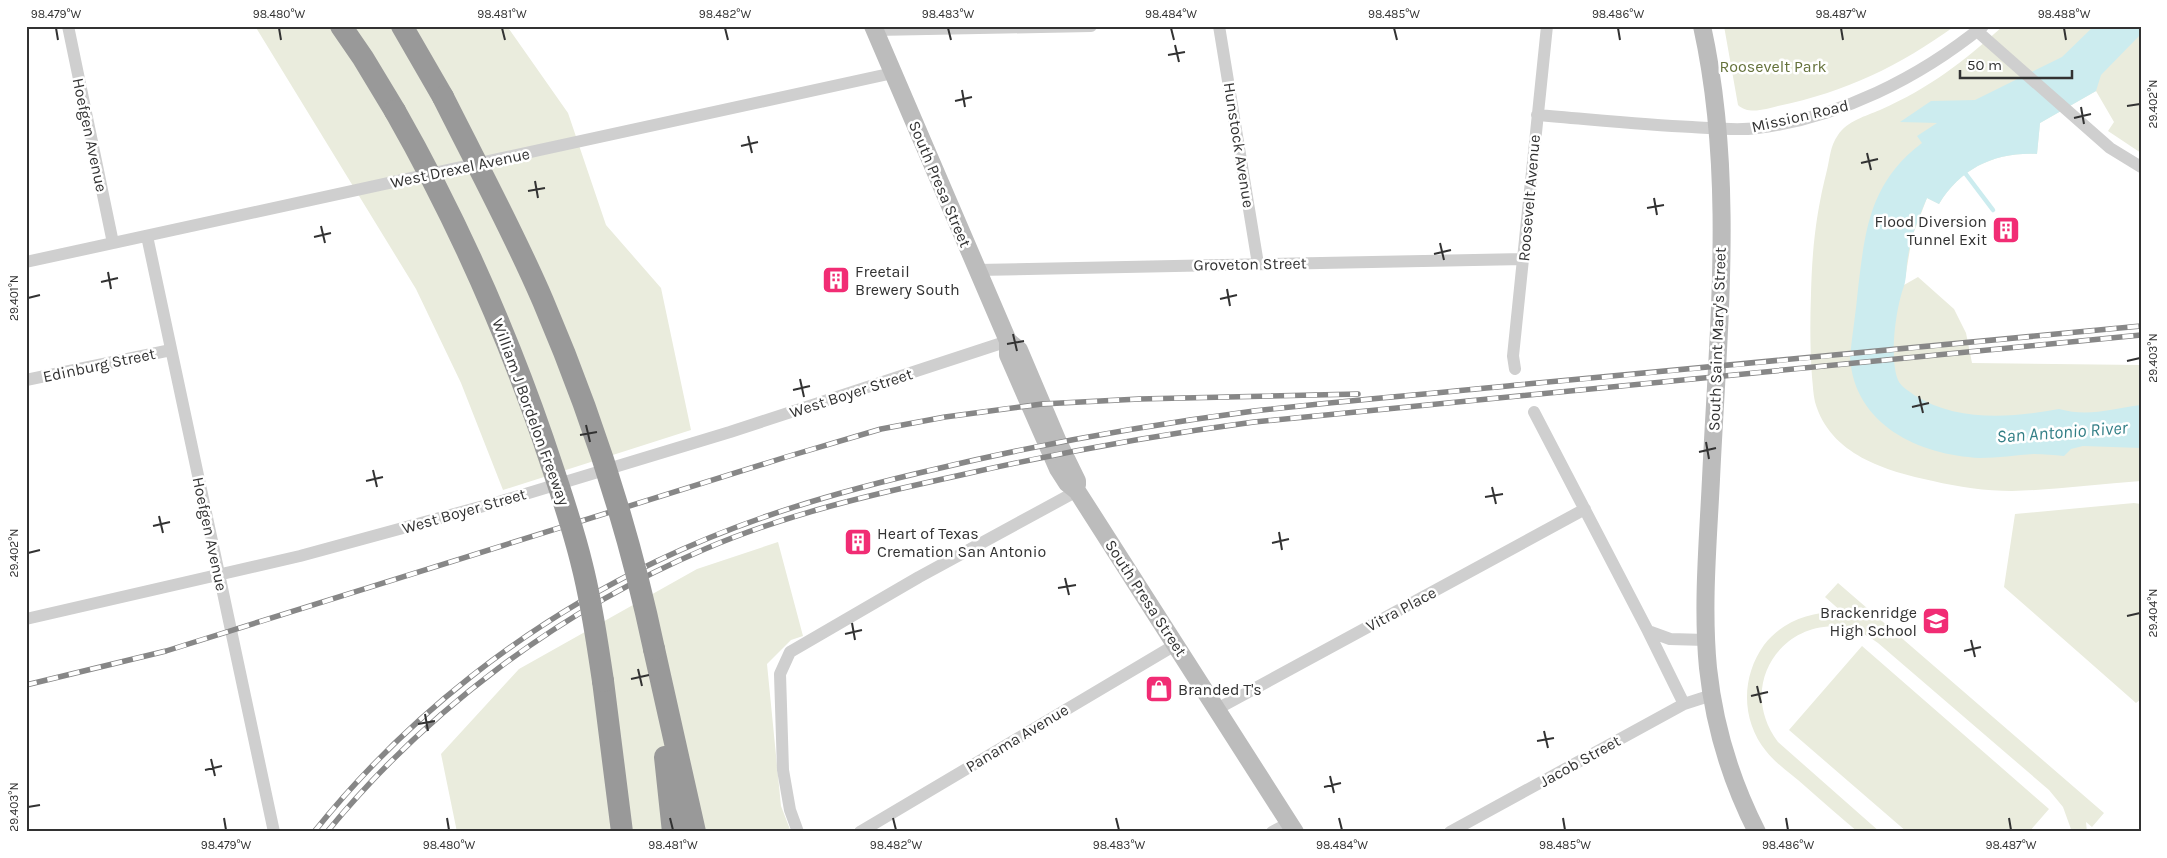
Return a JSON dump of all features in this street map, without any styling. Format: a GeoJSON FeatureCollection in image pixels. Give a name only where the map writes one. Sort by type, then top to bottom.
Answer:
{"type":"FeatureCollection","features":[{"type":"Feature","properties":{"kind":"highway","name":"William J Bordelon Freeway"},"geometry":{"type":"LineString","coordinates":[[341,26],[395,111],[445,201],[480,276],[530,403],[566,508],[582,566],[603,681],[622,832]]}},
{"type":"Feature","properties":{"kind":"highway"},"geometry":{"type":"LineString","coordinates":[[402,26],[443,97],[507,223],[543,301],[579,391],[627,538],[695,832]]}},
{"type":"Feature","properties":{"kind":"highway"},"geometry":{"type":"LineString","coordinates":[[654,649],[673,832]]}},
{"type":"Feature","properties":{"kind":"highway"},"geometry":{"type":"LineString","coordinates":[[608,832],[613,766]]}},
{"type":"Feature","properties":{"kind":"main road"},"geometry":{"type":"LineString","coordinates":[[1702,26],[1717,128]]}},
{"type":"Feature","properties":{"kind":"main road","name":"South Presa Street"},"geometry":{"type":"LineString","coordinates":[[874,28],[1008,341],[1008,355],[1051,455],[1067,484],[1078,491],[1292,827]]}},
{"type":"Feature","properties":{"kind":"main road","name":"South Saint Mary's Street"},"geometry":{"type":"LineString","coordinates":[[1717,128],[1722,207],[1707,571],[1706,640],[1712,695],[1719,729],[1735,784],[1757,832]]}},
{"type":"Feature","properties":{"kind":"street","name":"Hoefgen Avenue"},"geometry":{"type":"LineString","coordinates":[[68,26],[113,243]]}},
{"type":"Feature","properties":{"kind":"street"},"geometry":{"type":"LineString","coordinates":[[874,28],[1091,26]]}},
{"type":"Feature","properties":{"kind":"street","name":"Hunstock Avenue"},"geometry":{"type":"LineString","coordinates":[[1219,26],[1258,264]]}},
{"type":"Feature","properties":{"kind":"street","name":"Roosevelt Avenue"},"geometry":{"type":"LineString","coordinates":[[1515,369],[1513,356],[1547,26]]}},
{"type":"Feature","properties":{"kind":"street"},"geometry":{"type":"LineString","coordinates":[[1980,29],[2004,56],[2110,148],[2141,167]]}},
{"type":"Feature","properties":{"kind":"street","name":"Mission Road"},"geometry":{"type":"LineString","coordinates":[[1537,115],[1666,126],[1758,128],[1793,121],[1856,102],[1941,58],[1980,29]]}},
{"type":"Feature","properties":{"kind":"street","name":"West Drexel Avenue"},"geometry":{"type":"LineString","coordinates":[[26,262],[893,73]]}},
{"type":"Feature","properties":{"kind":"street","name":"Hoefgen Avenue"},"geometry":{"type":"LineString","coordinates":[[147,236],[274,832]]}},
{"type":"Feature","properties":{"kind":"street","name":"Groveton Street"},"geometry":{"type":"LineString","coordinates":[[977,270],[1524,259]]}},
{"type":"Feature","properties":{"kind":"street","name":"West Boyer Street"},"geometry":{"type":"LineString","coordinates":[[26,619],[300,556],[502,501],[730,432],[1008,341]]}},
{"type":"Feature","properties":{"kind":"street","name":"Edinburg Street"},"geometry":{"type":"LineString","coordinates":[[26,380],[171,350]]}},
{"type":"Feature","properties":{"kind":"street"},"geometry":{"type":"LineString","coordinates":[[1534,412],[1586,509],[1684,704]]}},
{"type":"Feature","properties":{"kind":"street"},"geometry":{"type":"LineString","coordinates":[[798,832],[790,810],[783,770],[780,674],[790,652],[919,577],[1078,491]]}},
{"type":"Feature","properties":{"kind":"street","name":"Vitra Place"},"geometry":{"type":"LineString","coordinates":[[1217,709],[1586,509]]}},
{"type":"Feature","properties":{"kind":"street"},"geometry":{"type":"LineString","coordinates":[[1648,631],[1670,639],[1706,640]]}},
{"type":"Feature","properties":{"kind":"street","name":"Panama Avenue"},"geometry":{"type":"LineString","coordinates":[[860,832],[1175,645]]}},
{"type":"Feature","properties":{"kind":"street","name":"Jacob Street"},"geometry":{"type":"LineString","coordinates":[[1450,832],[1684,704],[1712,695]]}},
{"type":"Feature","properties":{"kind":"street"},"geometry":{"type":"LineString","coordinates":[[1272,832],[1292,827]]}},
{"type":"Feature","properties":{"kind":"green space"},"geometry":{"type":"Polygon","coordinates":[[[255,26],[507,26],[568,113],[606,225],[661,288],[691,430],[503,490],[461,383],[416,289],[255,26]]]}},
{"type":"Feature","properties":{"kind":"green space","name":"Roosevelt Park"},"geometry":{"type":"Polygon","coordinates":[[[1724,26],[1955,26],[1913,53],[1871,76],[1803,100],[1752,111],[1738,105],[1724,26]]]}},
{"type":"Feature","properties":{"kind":"green space"},"geometry":{"type":"Polygon","coordinates":[[[2003,26],[2141,26],[2141,153],[2108,131],[2114,122],[2096,91],[2040,123],[2037,154],[2022,154],[1993,159],[1980,165],[1958,181],[1939,204],[1927,198],[1912,237],[1904,285],[1918,277],[1954,309],[1966,333],[1972,363],[2141,365],[2141,481],[2012,491],[1962,487],[1915,477],[1879,466],[1847,448],[1833,435],[1822,420],[1815,402],[1811,346],[1812,262],[1820,201],[1835,139],[1846,126],[1931,83],[1974,51],[2003,26]]]}},
{"type":"Feature","properties":{"kind":"green space"},"geometry":{"type":"Polygon","coordinates":[[[2134,503],[2141,504],[2141,699],[2136,703],[2004,587],[2015,514],[2134,503]]]}},
{"type":"Feature","properties":{"kind":"green space"},"geometry":{"type":"Polygon","coordinates":[[[778,542],[803,636],[791,640],[767,664],[781,806],[791,832],[457,832],[441,754],[519,669],[697,569],[778,542]]]}},
{"type":"Feature","properties":{"kind":"green space"},"geometry":{"type":"Polygon","coordinates":[[[1838,583],[2104,813],[2092,827],[2086,822],[2087,832],[2072,832],[2063,807],[2049,790],[1878,643],[1852,629],[1826,627],[1802,633],[1783,647],[1769,666],[1762,690],[1765,716],[1778,742],[1880,832],[1858,832],[1775,761],[1758,739],[1748,712],[1748,684],[1751,671],[1756,657],[1764,645],[1789,623],[1809,615],[1842,612],[1825,597],[1838,583]]]}},
{"type":"Feature","properties":{"kind":"green space"},"geometry":{"type":"Polygon","coordinates":[[[1862,646],[2049,809],[2029,832],[1907,832],[1789,730],[1862,646]]]}},
{"type":"Feature","properties":{"kind":"water","name":"San Antonio River"},"geometry":{"type":"Polygon","coordinates":[[[2094,26],[2141,26],[2141,34],[2101,75],[2096,91],[2040,123],[2037,154],[2022,154],[1993,159],[1980,165],[1958,181],[1939,204],[1927,198],[1909,248],[1905,282],[1896,319],[1895,371],[1901,385],[1914,395],[1930,404],[1966,414],[2004,416],[2059,409],[2090,412],[2141,405],[2141,448],[2083,446],[2071,449],[2064,456],[2034,454],[1980,458],[1957,456],[1913,443],[1894,432],[1877,418],[1863,401],[1854,381],[1850,357],[1864,247],[1873,208],[1891,174],[1922,143],[1917,136],[1937,123],[1900,122],[1931,101],[1975,100],[2062,57],[2094,26]]]}},
{"type":"Feature","properties":{"kind":"waterway"},"geometry":{"type":"LineString","coordinates":[[1962,169],[1993,210]]}},
{"type":"Feature","properties":{"kind":"railway"},"geometry":{"type":"LineString","coordinates":[[314,832],[350,790],[428,712],[515,644],[608,586],[657,561],[759,519],[829,496],[975,460],[1054,443],[1174,422],[1254,411],[2141,326]]}},
{"type":"Feature","properties":{"kind":"railway"},"geometry":{"type":"LineString","coordinates":[[327,832],[366,787],[452,705],[499,668],[548,634],[598,602],[651,574],[705,549],[767,525],[831,506],[928,482],[1070,452],[1254,422],[2141,335]]}},
{"type":"Feature","properties":{"kind":"railway"},"geometry":{"type":"LineString","coordinates":[[26,685],[166,651],[881,429],[945,417],[1042,404],[1139,399],[1358,394]]}},
{"type":"Feature","properties":{"kind":"place","name":"Flood Diversion Tunnel Exit"},"geometry":{"type":"Point","coordinates":[2006,230]}},
{"type":"Feature","properties":{"kind":"place","name":"Freetail Brewery South"},"geometry":{"type":"Point","coordinates":[836,280]}},
{"type":"Feature","properties":{"kind":"place","name":"Heart of Texas Cremation San Antonio"},"geometry":{"type":"Point","coordinates":[858,542]}},
{"type":"Feature","properties":{"kind":"place","name":"Brackenridge High School"},"geometry":{"type":"Point","coordinates":[1936,621]}},
{"type":"Feature","properties":{"kind":"place","name":"Branded T's"},"geometry":{"type":"Point","coordinates":[1159,689]}}]}
